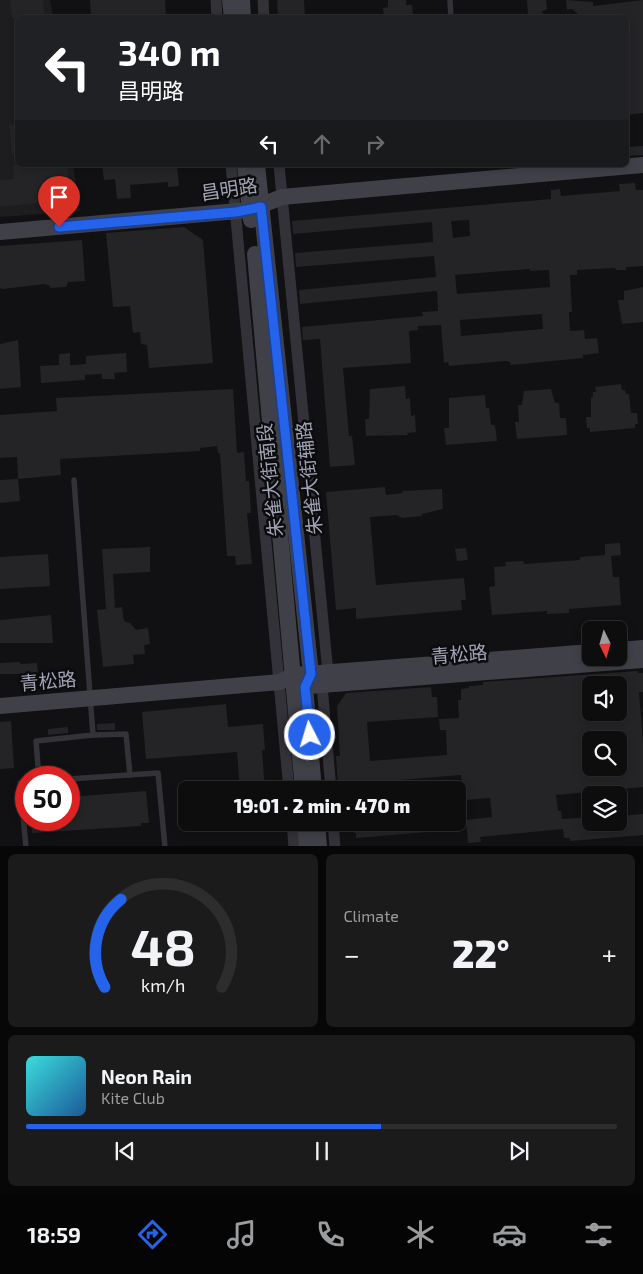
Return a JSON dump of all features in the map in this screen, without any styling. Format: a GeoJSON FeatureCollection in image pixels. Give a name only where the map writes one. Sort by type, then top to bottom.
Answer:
{"type":"FeatureCollection","features":[{"type":"Feature","properties":{"kind":"main road"},"geometry":{"type":"LineString","coordinates":[[230,0],[232,15]]}},
{"type":"Feature","properties":{"kind":"main road"},"geometry":{"type":"LineString","coordinates":[[242,0],[243,15]]}},
{"type":"Feature","properties":{"kind":"main road","name":"昌明路"},"geometry":{"type":"LineString","coordinates":[[629,166],[643,165]]}},
{"type":"Feature","properties":{"kind":"main road","name":"朱雀大街南段"},"geometry":{"type":"LineString","coordinates":[[245,167],[248,209],[305,680],[313,781]]}},
{"type":"Feature","properties":{"kind":"main road","name":"朱雀大街南段"},"geometry":{"type":"LineString","coordinates":[[248,209],[257,167]]}},
{"type":"Feature","properties":{"kind":"main road","name":"昌明路"},"geometry":{"type":"LineString","coordinates":[[0,232],[248,209],[282,197],[620,167]]}},
{"type":"Feature","properties":{"kind":"main road"},"geometry":{"type":"LineString","coordinates":[[628,649],[643,648]]}},
{"type":"Feature","properties":{"kind":"main road","name":"青松路"},"geometry":{"type":"LineString","coordinates":[[0,706],[305,680],[582,653]]}},
{"type":"Feature","properties":{"kind":"main road","name":"青松路"},"geometry":{"type":"LineString","coordinates":[[305,680],[643,660]]}},
{"type":"Feature","properties":{"kind":"main road","name":"朱雀大街南段"},"geometry":{"type":"LineString","coordinates":[[303,781],[305,680]]}},
{"type":"Feature","properties":{"kind":"main road"},"geometry":{"type":"LineString","coordinates":[[306,831],[307,846]]}},
{"type":"Feature","properties":{"kind":"main road"},"geometry":{"type":"LineString","coordinates":[[318,831],[319,846]]}},
{"type":"Feature","properties":{"kind":"street"},"geometry":{"type":"LineString","coordinates":[[216,0],[217,15]]}},
{"type":"Feature","properties":{"kind":"street"},"geometry":{"type":"LineString","coordinates":[[263,0],[264,15]]}},
{"type":"Feature","properties":{"kind":"street"},"geometry":{"type":"LineString","coordinates":[[232,167],[248,209]]}},
{"type":"Feature","properties":{"kind":"street","name":"朱雀大街辅路"},"geometry":{"type":"LineString","coordinates":[[278,167],[282,197],[305,680],[329,781]]}},
{"type":"Feature","properties":{"kind":"street","name":"朱雀大街辅路"},"geometry":{"type":"LineString","coordinates":[[290,781],[305,680]]}},
{"type":"Feature","properties":{"kind":"street"},"geometry":{"type":"LineString","coordinates":[[293,831],[294,846]]}},
{"type":"Feature","properties":{"kind":"street"},"geometry":{"type":"LineString","coordinates":[[334,831],[336,846]]}},
{"type":"Feature","properties":{"kind":"lane"},"geometry":{"type":"LineString","coordinates":[[450,0],[451,15]]}},
{"type":"Feature","properties":{"kind":"lane"},"geometry":{"type":"LineString","coordinates":[[74,480],[94,735]]}},
{"type":"Feature","properties":{"kind":"lane"},"geometry":{"type":"LineString","coordinates":[[38,766],[36,740],[126,734],[130,775]]}},
{"type":"Feature","properties":{"kind":"lane"},"geometry":{"type":"LineString","coordinates":[[80,778],[158,773],[165,846]]}},
{"type":"Feature","properties":{"kind":"lane"},"geometry":{"type":"LineString","coordinates":[[25,831],[26,846]]}},
{"type":"Feature","properties":{"kind":"shaded area"},"geometry":{"type":"Polygon","coordinates":[[[0,0],[50,0],[53,15],[15,15],[15,167],[73,167],[80,211],[0,217],[0,0]]]}},
{"type":"Feature","properties":{"kind":"building"},"geometry":{"type":"Polygon","coordinates":[[[10,0],[43,0],[45,15],[15,15],[15,18],[12,18],[10,0]]]}},
{"type":"Feature","properties":{"kind":"building"},"geometry":{"type":"Polygon","coordinates":[[[90,0],[165,0],[166,15],[91,15],[90,0]]]}},
{"type":"Feature","properties":{"kind":"building"},"geometry":{"type":"Polygon","coordinates":[[[277,0],[304,0],[305,15],[278,15],[277,0]]]}},
{"type":"Feature","properties":{"kind":"building"},"geometry":{"type":"Polygon","coordinates":[[[388,0],[406,0],[406,5],[412,5],[413,15],[384,15],[383,8],[388,7],[388,0]]]}},
{"type":"Feature","properties":{"kind":"building"},"geometry":{"type":"Polygon","coordinates":[[[527,0],[546,0],[547,10],[542,11],[543,14],[528,15],[527,0]]]}},
{"type":"Feature","properties":{"kind":"building"},"geometry":{"type":"Polygon","coordinates":[[[566,0],[593,2],[593,6],[643,0],[643,113],[629,115],[629,15],[578,15],[572,9],[567,10],[566,0]]]}},
{"type":"Feature","properties":{"kind":"building"},"geometry":{"type":"Polygon","coordinates":[[[15,124],[15,154],[12,154],[9,125],[15,124]]]}},
{"type":"Feature","properties":{"kind":"building"},"geometry":{"type":"Polygon","coordinates":[[[643,146],[643,155],[629,156],[629,147],[643,146]]]}},
{"type":"Feature","properties":{"kind":"building"},"geometry":{"type":"Polygon","coordinates":[[[13,165],[15,167],[67,167],[71,199],[0,207],[0,180],[14,179],[13,165]]]}},
{"type":"Feature","properties":{"kind":"building"},"geometry":{"type":"Polygon","coordinates":[[[102,167],[177,167],[179,186],[168,187],[168,182],[130,185],[131,198],[117,199],[115,179],[104,180],[102,167]]]}},
{"type":"Feature","properties":{"kind":"building"},"geometry":{"type":"Polygon","coordinates":[[[635,183],[636,190],[643,190],[643,266],[626,267],[626,270],[616,270],[615,268],[577,270],[577,275],[570,275],[572,312],[569,312],[570,331],[584,330],[585,339],[597,338],[599,353],[583,355],[583,358],[511,365],[510,362],[505,361],[449,366],[448,362],[444,363],[441,325],[418,326],[418,330],[409,331],[411,363],[343,368],[349,436],[352,436],[355,465],[330,467],[320,339],[303,340],[302,327],[423,316],[422,312],[438,311],[437,291],[300,304],[299,290],[436,277],[434,256],[296,267],[295,253],[433,242],[432,222],[293,234],[292,221],[551,199],[551,190],[560,189],[561,196],[620,191],[619,184],[635,183]],[[469,220],[451,221],[453,238],[470,236],[469,220]],[[530,269],[455,275],[457,294],[550,287],[549,270],[530,271],[530,269]],[[542,314],[460,320],[461,336],[543,329],[542,314]]]}},
{"type":"Feature","properties":{"kind":"building"},"geometry":{"type":"Polygon","coordinates":[[[184,227],[203,240],[213,363],[149,368],[147,345],[141,344],[140,332],[133,333],[130,306],[113,307],[106,233],[184,227]]]}},
{"type":"Feature","properties":{"kind":"building"},"geometry":{"type":"Polygon","coordinates":[[[82,240],[85,281],[68,282],[66,287],[50,288],[50,286],[44,284],[0,288],[0,246],[82,240]]]}},
{"type":"Feature","properties":{"kind":"building"},"geometry":{"type":"Polygon","coordinates":[[[643,287],[643,322],[622,324],[618,300],[624,300],[624,291],[643,287]]]}},
{"type":"Feature","properties":{"kind":"building"},"geometry":{"type":"Polygon","coordinates":[[[18,340],[21,387],[0,389],[0,344],[18,340]]]}},
{"type":"Feature","properties":{"kind":"building"},"geometry":{"type":"Polygon","coordinates":[[[70,353],[70,365],[86,364],[86,356],[126,353],[127,372],[114,373],[115,379],[102,379],[102,374],[85,375],[85,380],[41,383],[40,366],[59,365],[59,354],[70,353]]]}},
{"type":"Feature","properties":{"kind":"building"},"geometry":{"type":"Polygon","coordinates":[[[621,384],[622,390],[629,394],[631,413],[637,413],[638,424],[635,424],[635,428],[590,432],[590,428],[587,428],[586,417],[591,417],[591,398],[593,397],[593,392],[596,392],[595,387],[621,384]]]}},
{"type":"Feature","properties":{"kind":"building"},"geometry":{"type":"Polygon","coordinates":[[[405,386],[406,399],[410,398],[411,416],[415,415],[416,432],[407,433],[408,435],[366,436],[365,419],[369,419],[370,389],[405,386]]]}},
{"type":"Feature","properties":{"kind":"building"},"geometry":{"type":"Polygon","coordinates":[[[233,389],[237,453],[244,452],[246,481],[249,481],[251,513],[247,513],[252,564],[236,565],[235,556],[227,556],[220,453],[218,453],[217,446],[200,448],[200,451],[60,459],[61,475],[18,479],[17,457],[0,458],[0,415],[57,411],[56,398],[233,389]]]}},
{"type":"Feature","properties":{"kind":"building"},"geometry":{"type":"Polygon","coordinates":[[[551,389],[555,403],[559,403],[560,418],[566,418],[567,435],[517,439],[515,422],[519,422],[518,405],[522,405],[524,391],[551,389]]]}},
{"type":"Feature","properties":{"kind":"building"},"geometry":{"type":"Polygon","coordinates":[[[485,395],[486,408],[489,408],[491,425],[495,425],[497,441],[446,445],[444,428],[449,428],[449,398],[485,395]]]}},
{"type":"Feature","properties":{"kind":"building"},"geometry":{"type":"Polygon","coordinates":[[[18,479],[20,501],[0,503],[0,480],[18,479]]]}},
{"type":"Feature","properties":{"kind":"building"},"geometry":{"type":"Polygon","coordinates":[[[385,487],[386,495],[403,493],[402,491],[442,489],[443,509],[422,514],[422,516],[402,518],[397,515],[370,517],[376,585],[464,578],[466,600],[461,600],[462,610],[356,619],[356,608],[336,610],[326,492],[385,487]]]}},
{"type":"Feature","properties":{"kind":"building"},"geometry":{"type":"Polygon","coordinates":[[[620,543],[621,555],[611,556],[613,577],[619,577],[621,605],[569,609],[569,613],[547,614],[547,611],[492,615],[489,587],[495,586],[494,567],[506,566],[505,562],[523,561],[524,564],[580,560],[580,557],[605,555],[605,544],[620,543]]]}},
{"type":"Feature","properties":{"kind":"building"},"geometry":{"type":"Polygon","coordinates":[[[150,547],[150,572],[113,574],[115,608],[122,607],[124,621],[130,623],[136,630],[148,628],[150,644],[144,645],[145,654],[133,655],[134,664],[103,667],[97,610],[106,609],[102,549],[150,547]]]}},
{"type":"Feature","properties":{"kind":"building"},"geometry":{"type":"Polygon","coordinates":[[[466,548],[468,560],[457,561],[455,549],[466,548]]]}},
{"type":"Feature","properties":{"kind":"building"},"geometry":{"type":"Polygon","coordinates":[[[48,554],[50,586],[0,589],[0,557],[48,554]]]}},
{"type":"Feature","properties":{"kind":"building"},"geometry":{"type":"Polygon","coordinates":[[[51,615],[53,643],[0,643],[0,620],[51,615]]]}},
{"type":"Feature","properties":{"kind":"building"},"geometry":{"type":"Polygon","coordinates":[[[20,662],[20,664],[37,663],[38,674],[0,674],[0,663],[20,662]]]}},
{"type":"Feature","properties":{"kind":"building"},"geometry":{"type":"Polygon","coordinates":[[[638,671],[638,673],[643,673],[643,692],[639,692],[643,743],[643,787],[627,788],[627,786],[582,786],[582,793],[556,795],[558,811],[561,811],[562,819],[582,818],[582,831],[627,831],[627,815],[643,814],[643,835],[570,841],[570,838],[564,838],[563,829],[480,837],[481,842],[468,843],[466,820],[492,817],[490,798],[466,800],[466,781],[462,781],[461,775],[387,781],[338,781],[336,756],[340,756],[337,706],[346,693],[431,687],[432,697],[437,697],[438,717],[367,722],[370,761],[447,755],[446,730],[440,730],[439,719],[459,718],[458,700],[461,700],[461,689],[469,688],[469,686],[483,685],[483,682],[638,671]]]}},
{"type":"Feature","properties":{"kind":"building"},"geometry":{"type":"Polygon","coordinates":[[[226,704],[228,727],[263,724],[265,750],[262,750],[264,781],[239,781],[237,752],[146,759],[142,712],[226,704]]]}},
{"type":"Feature","properties":{"kind":"building"},"geometry":{"type":"Polygon","coordinates":[[[11,721],[14,768],[0,769],[0,722],[11,721]]]}},
{"type":"Feature","properties":{"kind":"building"},"geometry":{"type":"Polygon","coordinates":[[[115,723],[115,730],[97,730],[97,724],[115,723]]]}},
{"type":"Feature","properties":{"kind":"building"},"geometry":{"type":"Polygon","coordinates":[[[68,727],[68,733],[48,735],[48,729],[68,727]]]}},
{"type":"Feature","properties":{"kind":"building"},"geometry":{"type":"Polygon","coordinates":[[[146,791],[149,823],[141,823],[141,826],[80,830],[80,796],[146,791]]]}},
{"type":"Feature","properties":{"kind":"building"},"geometry":{"type":"Polygon","coordinates":[[[32,831],[63,831],[32,833],[32,831]]]}},
{"type":"Feature","properties":{"kind":"building"},"geometry":{"type":"Polygon","coordinates":[[[354,831],[440,831],[356,838],[356,833],[354,831]]]}},
{"type":"Feature","properties":{"kind":"route"},"geometry":{"type":"LineString","coordinates":[[59,227],[236,212],[261,207],[311,674],[305,687],[310,735]]}}]}
